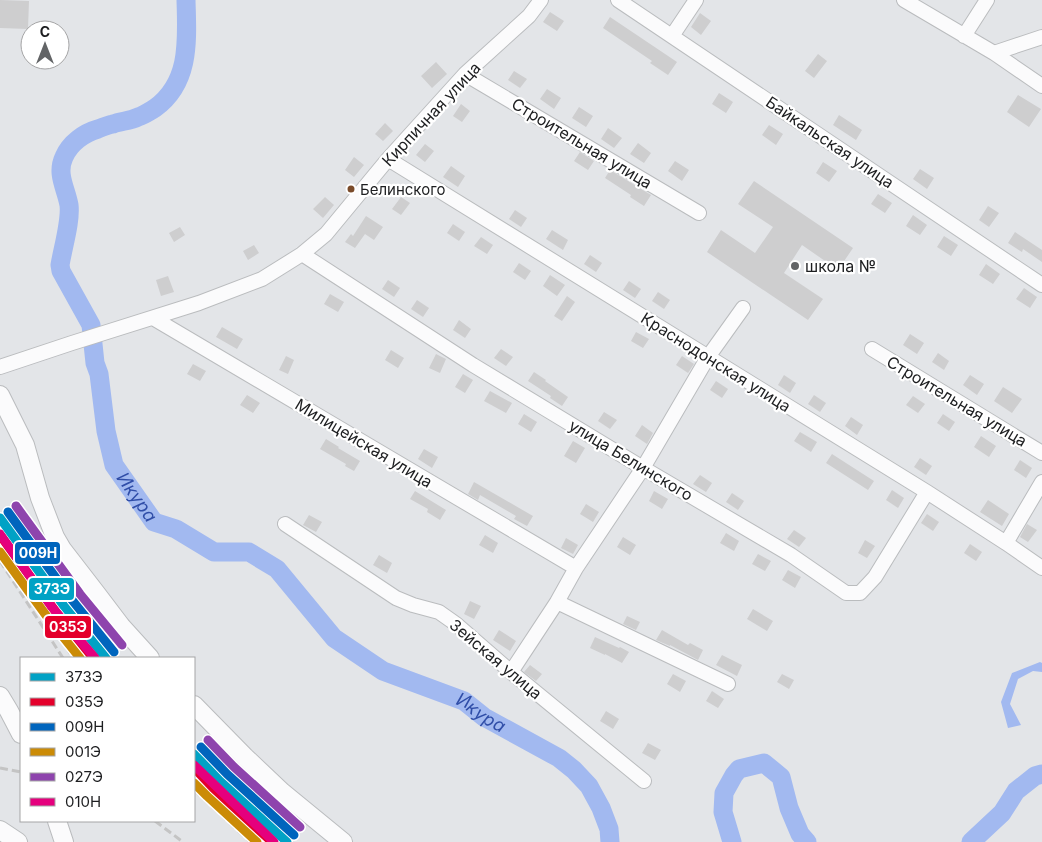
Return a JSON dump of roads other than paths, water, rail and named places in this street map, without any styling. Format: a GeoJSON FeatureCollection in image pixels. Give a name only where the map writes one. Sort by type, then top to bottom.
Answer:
{"type":"FeatureCollection","features":[{"type":"Feature","properties":{"kind":"main road"},"geometry":{"type":"LineString","coordinates":[[0,395],[25,445],[40,498],[55,537],[62,549],[121,626],[149,657]]}},
{"type":"Feature","properties":{"kind":"main road"},"geometry":{"type":"LineString","coordinates":[[0,696],[20,732]]}},
{"type":"Feature","properties":{"kind":"main road"},"geometry":{"type":"LineString","coordinates":[[195,706],[282,792],[343,842]]}},
{"type":"Feature","properties":{"kind":"main road"},"geometry":{"type":"LineString","coordinates":[[56,822],[64,842]]}},
{"type":"Feature","properties":{"kind":"main road"},"geometry":{"type":"LineString","coordinates":[[0,830],[18,842]]}},
{"type":"Feature","properties":{"kind":"street","name":"Кирпичная улица"},"geometry":{"type":"LineString","coordinates":[[0,367],[199,303],[262,278],[302,254],[326,234],[388,159],[465,74],[529,16],[541,0]]}},
{"type":"Feature","properties":{"kind":"street","name":"Байкальская улица"},"geometry":{"type":"LineString","coordinates":[[618,0],[1042,285]]}},
{"type":"Feature","properties":{"kind":"street"},"geometry":{"type":"LineString","coordinates":[[672,36],[696,0]]}},
{"type":"Feature","properties":{"kind":"street"},"geometry":{"type":"LineString","coordinates":[[904,0],[994,53],[1042,86]]}},
{"type":"Feature","properties":{"kind":"street"},"geometry":{"type":"LineString","coordinates":[[964,36],[987,0]]}},
{"type":"Feature","properties":{"kind":"street"},"geometry":{"type":"LineString","coordinates":[[994,53],[1042,37]]}},
{"type":"Feature","properties":{"kind":"street","name":"Строительная улица"},"geometry":{"type":"LineString","coordinates":[[465,74],[699,213]]}},
{"type":"Feature","properties":{"kind":"street","name":"Краснодонская улица"},"geometry":{"type":"LineString","coordinates":[[388,159],[927,492],[1042,568]]}},
{"type":"Feature","properties":{"kind":"street","name":"улица Белинского"},"geometry":{"type":"LineString","coordinates":[[302,254],[473,365],[791,555],[846,593],[860,593],[875,577],[927,492]]}},
{"type":"Feature","properties":{"kind":"street"},"geometry":{"type":"LineString","coordinates":[[511,672],[557,602],[576,568],[644,468],[708,357],[743,308]]}},
{"type":"Feature","properties":{"kind":"street","name":"Милицейская улица"},"geometry":{"type":"LineString","coordinates":[[153,318],[576,568]]}},
{"type":"Feature","properties":{"kind":"street","name":"Строительная улица"},"geometry":{"type":"LineString","coordinates":[[872,349],[1042,452]]}},
{"type":"Feature","properties":{"kind":"street"},"geometry":{"type":"LineString","coordinates":[[1006,543],[1042,482]]}},
{"type":"Feature","properties":{"kind":"street","name":"Зейская улица"},"geometry":{"type":"LineString","coordinates":[[284,524],[396,598],[439,612],[456,624],[511,672],[644,781]]}},
{"type":"Feature","properties":{"kind":"street"},"geometry":{"type":"LineString","coordinates":[[557,602],[728,684]]}},
{"type":"Feature","properties":{"kind":"water"},"geometry":{"type":"Polygon","coordinates":[[[1040,662],[1042,663],[1042,672],[1033,671],[1018,679],[1010,704],[1021,725],[1008,728],[1001,702],[1012,673],[1040,662]]]}},
{"type":"Feature","properties":{"kind":"waterway","name":"Икура"},"geometry":{"type":"LineString","coordinates":[[186,0],[187,30],[184,59],[181,73],[167,97],[155,108],[142,115],[106,126],[83,136],[70,147],[64,157],[61,169],[62,181],[69,205],[68,226],[60,265],[61,271],[91,325],[106,431],[114,465],[154,522],[176,529],[214,552],[249,552],[277,569],[334,638],[383,671],[464,701],[484,717],[559,758],[589,786],[601,808],[609,829],[610,842]]}},
{"type":"Feature","properties":{"kind":"waterway","name":"Икура"},"geometry":{"type":"LineString","coordinates":[[732,842],[723,812],[724,793],[739,769],[764,763],[781,777],[789,808],[800,834],[807,842]]}},
{"type":"Feature","properties":{"kind":"waterway","name":"Икура"},"geometry":{"type":"LineString","coordinates":[[971,842],[1002,813],[1016,791],[1035,776],[1042,774]]}},
{"type":"Feature","properties":{"kind":"railway"},"geometry":{"type":"LineString","coordinates":[[0,547],[72,657]]}},
{"type":"Feature","properties":{"kind":"railway"},"geometry":{"type":"LineString","coordinates":[[0,561],[62,657]]}},
{"type":"Feature","properties":{"kind":"railway"},"geometry":{"type":"LineString","coordinates":[[0,768],[20,772]]}},
{"type":"Feature","properties":{"kind":"railway"},"geometry":{"type":"LineString","coordinates":[[195,791],[250,842]]}},
{"type":"Feature","properties":{"kind":"railway"},"geometry":{"type":"LineString","coordinates":[[156,822],[183,842]]}},
{"type":"Feature","properties":{"kind":"place","name":"Белинского"},"geometry":{"type":"Point","coordinates":[351,189]}},
{"type":"Feature","properties":{"kind":"place","name":"школа №"},"geometry":{"type":"Point","coordinates":[795,266]}}]}
